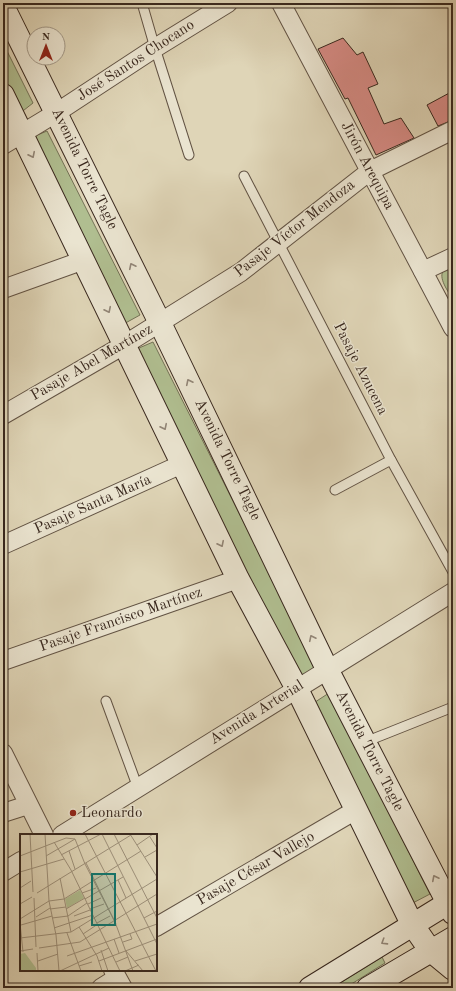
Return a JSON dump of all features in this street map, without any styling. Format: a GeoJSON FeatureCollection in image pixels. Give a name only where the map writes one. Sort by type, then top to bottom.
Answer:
{"type":"FeatureCollection","features":[{"type":"Feature","properties":{"kind":"street","name":"José Santos Chocano"},"geometry":{"type":"LineString","coordinates":[[3,145],[56,113],[155,48],[228,3]]}},
{"type":"Feature","properties":{"kind":"street","name":"Jirón Arequipa"},"geometry":{"type":"LineString","coordinates":[[281,3],[453,328]]}},
{"type":"Feature","properties":{"kind":"street","name":"Avenida Torre Tagle"},"geometry":{"type":"LineString","coordinates":[[3,6],[160,323],[327,669],[451,905]]}},
{"type":"Feature","properties":{"kind":"street"},"geometry":{"type":"LineString","coordinates":[[3,95],[238,579],[297,689],[412,924],[430,950],[453,969]]}},
{"type":"Feature","properties":{"kind":"street","name":"Pasaje Víctor Mendoza"},"geometry":{"type":"LineString","coordinates":[[160,323],[241,272],[370,171],[453,130]]}},
{"type":"Feature","properties":{"kind":"street"},"geometry":{"type":"LineString","coordinates":[[423,271],[453,257]]}},
{"type":"Feature","properties":{"kind":"street"},"geometry":{"type":"LineString","coordinates":[[3,289],[84,260]]}},
{"type":"Feature","properties":{"kind":"street","name":"Pasaje Abel Martínez"},"geometry":{"type":"LineString","coordinates":[[3,415],[160,323]]}},
{"type":"Feature","properties":{"kind":"street","name":"Pasaje Santa María"},"geometry":{"type":"LineString","coordinates":[[3,545],[182,464]]}},
{"type":"Feature","properties":{"kind":"street","name":"Pasaje Francisco Martínez"},"geometry":{"type":"LineString","coordinates":[[3,662],[238,579]]}},
{"type":"Feature","properties":{"kind":"street","name":"Avenida Arterial"},"geometry":{"type":"LineString","coordinates":[[64,834],[453,592]]}},
{"type":"Feature","properties":{"kind":"street"},"geometry":{"type":"LineString","coordinates":[[3,753],[43,834]]}},
{"type":"Feature","properties":{"kind":"street"},"geometry":{"type":"LineString","coordinates":[[3,813],[28,805]]}},
{"type":"Feature","properties":{"kind":"street","name":"Pasaje César Vallejo"},"geometry":{"type":"LineString","coordinates":[[157,926],[356,810]]}},
{"type":"Feature","properties":{"kind":"street"},"geometry":{"type":"LineString","coordinates":[[3,872],[20,862]]}},
{"type":"Feature","properties":{"kind":"street"},"geometry":{"type":"LineString","coordinates":[[310,988],[412,924],[451,905]]}},
{"type":"Feature","properties":{"kind":"street"},"geometry":{"type":"LineString","coordinates":[[368,988],[430,950],[453,938]]}},
{"type":"Feature","properties":{"kind":"street"},"geometry":{"type":"LineString","coordinates":[[101,988],[118,979]]}},
{"type":"Feature","properties":{"kind":"lane"},"geometry":{"type":"LineString","coordinates":[[142,3],[190,155]]}},
{"type":"Feature","properties":{"kind":"lane","name":"Pasaje Azucena"},"geometry":{"type":"LineString","coordinates":[[244,176],[391,460],[453,572]]}},
{"type":"Feature","properties":{"kind":"lane"},"geometry":{"type":"LineString","coordinates":[[335,490],[391,460]]}},
{"type":"Feature","properties":{"kind":"lane"},"geometry":{"type":"LineString","coordinates":[[106,702],[138,788]]}},
{"type":"Feature","properties":{"kind":"lane"},"geometry":{"type":"LineString","coordinates":[[365,742],[453,707]]}},
{"type":"Feature","properties":{"kind":"green space"},"geometry":{"type":"Polygon","coordinates":[[[3,43],[33,103],[19,114],[3,82],[3,43]]]}},
{"type":"Feature","properties":{"kind":"green space"},"geometry":{"type":"Polygon","coordinates":[[[47,131],[140,315],[120,326],[30,138],[47,131]]]}},
{"type":"Feature","properties":{"kind":"green space"},"geometry":{"type":"Polygon","coordinates":[[[453,266],[453,299],[444,285],[442,273],[447,268],[453,266]]]}},
{"type":"Feature","properties":{"kind":"green space"},"geometry":{"type":"Polygon","coordinates":[[[153,342],[317,668],[295,678],[132,351],[153,342]]]}},
{"type":"Feature","properties":{"kind":"green space"},"geometry":{"type":"Polygon","coordinates":[[[329,693],[430,894],[409,905],[309,706],[329,693]]]}},
{"type":"Feature","properties":{"kind":"green space"},"geometry":{"type":"Polygon","coordinates":[[[382,957],[385,963],[345,988],[332,988],[382,957]]]}},
{"type":"Feature","properties":{"kind":"building"},"geometry":{"type":"Polygon","coordinates":[[[343,38],[357,55],[363,52],[378,84],[368,88],[384,124],[401,118],[414,138],[376,155],[348,98],[345,99],[318,49],[343,38]]]}},
{"type":"Feature","properties":{"kind":"building"},"geometry":{"type":"Polygon","coordinates":[[[453,91],[453,120],[438,126],[427,105],[453,91]]]}},
{"type":"Feature","properties":{"kind":"place","name":"Leonardo"},"geometry":{"type":"Point","coordinates":[73,813]}}]}
